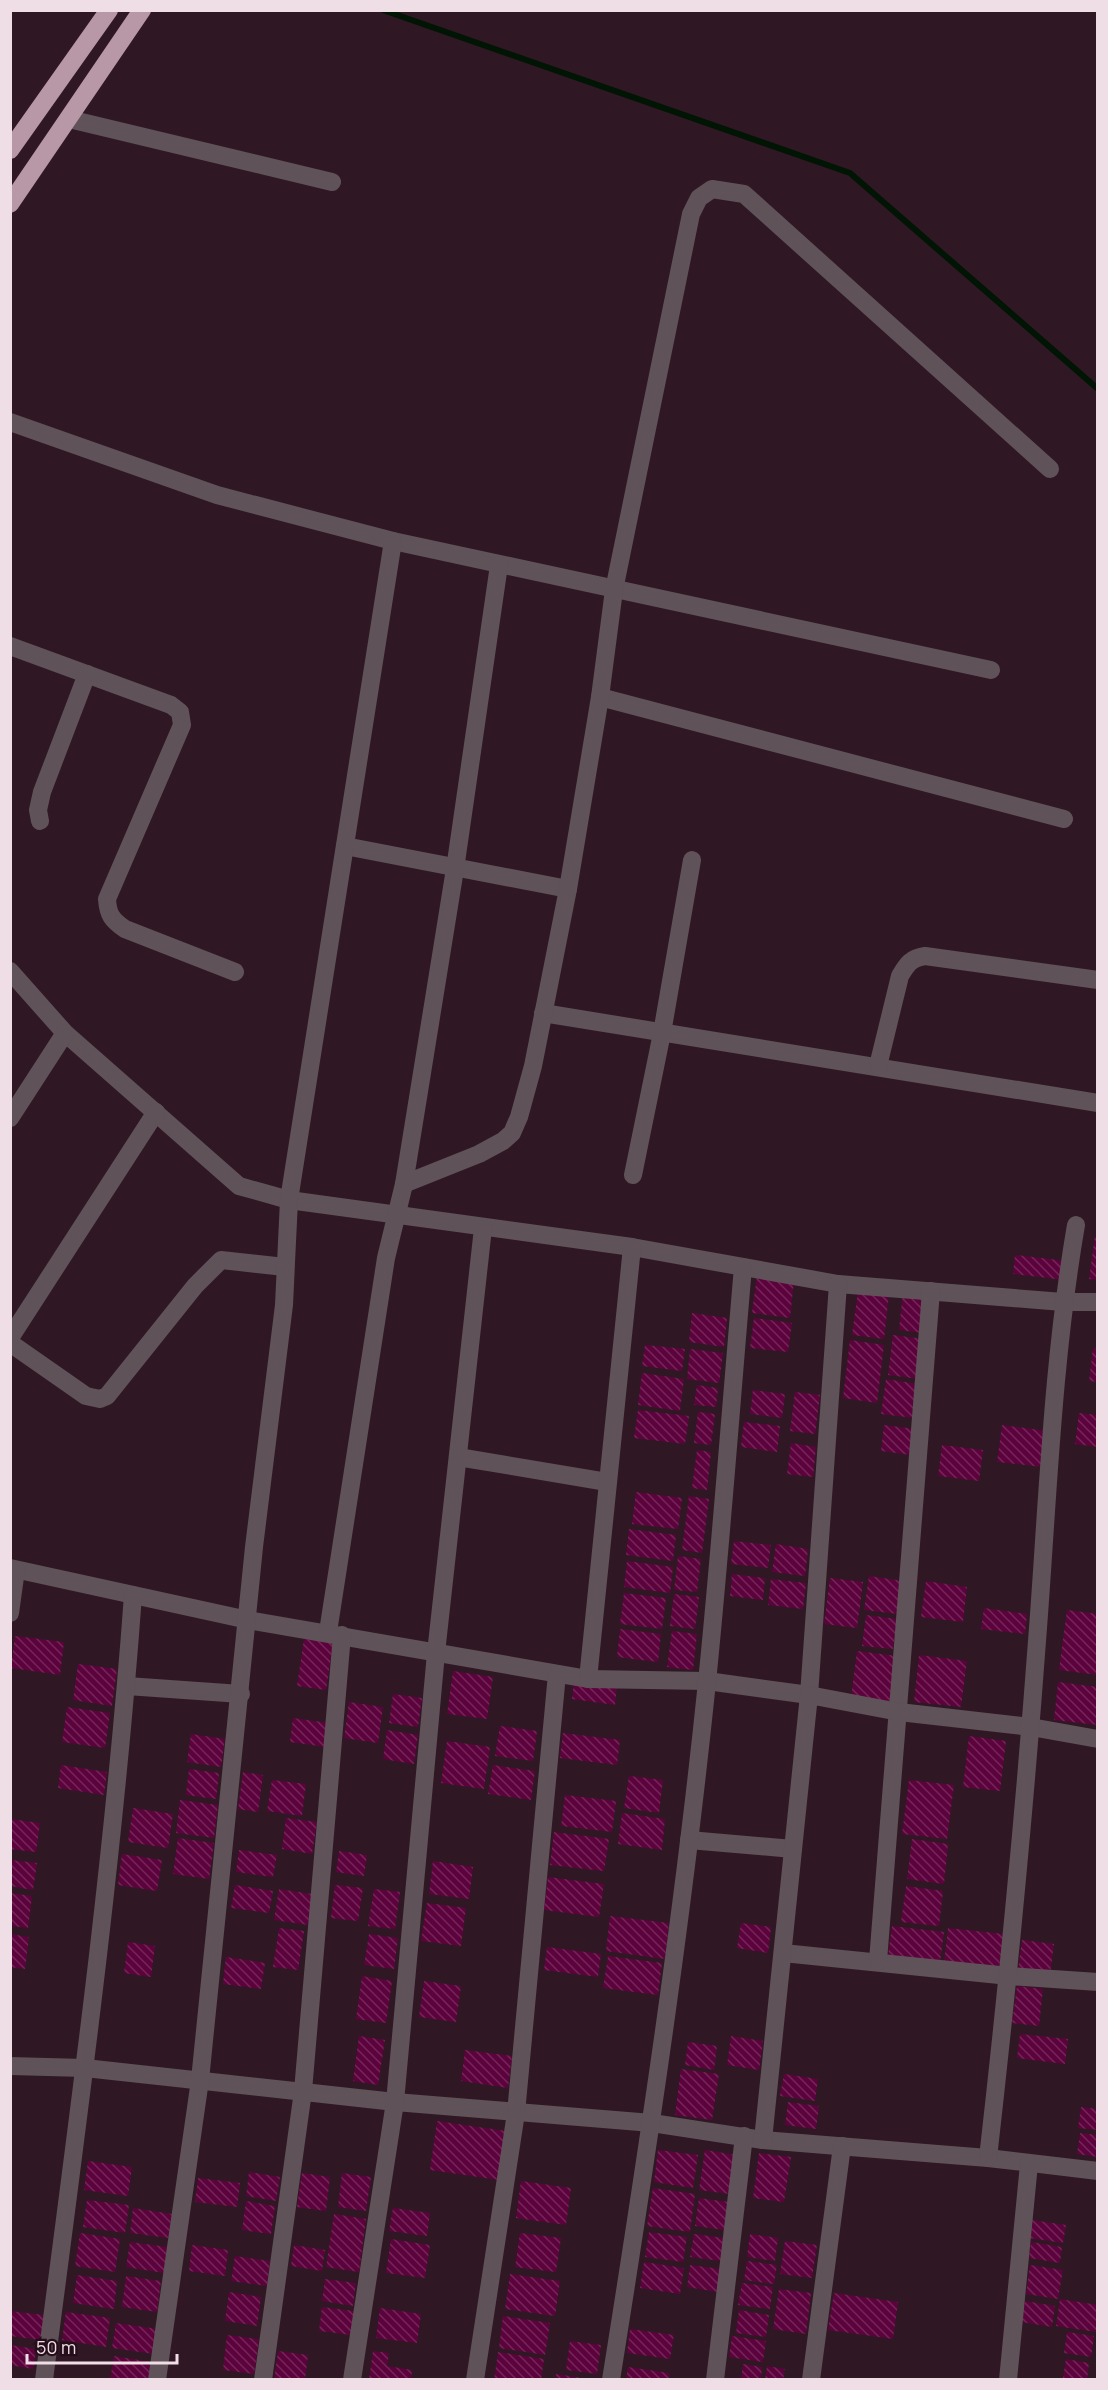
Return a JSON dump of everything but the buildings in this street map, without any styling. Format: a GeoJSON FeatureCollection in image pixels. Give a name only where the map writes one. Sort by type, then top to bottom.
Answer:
{"type":"FeatureCollection","features":[{"type":"Feature","properties":{"kind":"highway"},"geometry":{"type":"LineString","coordinates":[[10,150],[109,10]]}},
{"type":"Feature","properties":{"kind":"highway"},"geometry":{"type":"LineString","coordinates":[[10,204],[142,10]]}},
{"type":"Feature","properties":{"kind":"street"},"geometry":{"type":"LineString","coordinates":[[69,118],[332,182]]}},
{"type":"Feature","properties":{"kind":"street"},"geometry":{"type":"LineString","coordinates":[[404,1184],[479,1154],[512,1133],[519,1117],[533,1066],[568,889],[600,697],[614,590],[691,214],[699,198],[712,189],[744,194],[1050,469]]}},
{"type":"Feature","properties":{"kind":"street"},"geometry":{"type":"LineString","coordinates":[[10,422],[217,495],[393,541],[991,670]]}},
{"type":"Feature","properties":{"kind":"street"},"geometry":{"type":"LineString","coordinates":[[157,2379],[200,2080],[241,1694],[254,1547],[284,1305],[289,1200],[393,541]]}},
{"type":"Feature","properties":{"kind":"street"},"geometry":{"type":"LineString","coordinates":[[263,2379],[303,2091],[335,1634],[386,1258],[404,1184],[455,869],[499,564]]}},
{"type":"Feature","properties":{"kind":"street"},"geometry":{"type":"LineString","coordinates":[[10,646],[171,705],[180,712],[182,725],[107,899],[108,913],[125,928],[235,972]]}},
{"type":"Feature","properties":{"kind":"street"},"geometry":{"type":"LineString","coordinates":[[40,822],[38,810],[42,792],[87,674]]}},
{"type":"Feature","properties":{"kind":"street"},"geometry":{"type":"LineString","coordinates":[[600,697],[1064,819]]}},
{"type":"Feature","properties":{"kind":"street"},"geometry":{"type":"LineString","coordinates":[[345,846],[568,889]]}},
{"type":"Feature","properties":{"kind":"street"},"geometry":{"type":"LineString","coordinates":[[633,1175],[662,1033],[692,860]]}},
{"type":"Feature","properties":{"kind":"street"},"geometry":{"type":"LineString","coordinates":[[878,1066],[900,976],[907,963],[914,958],[925,956],[1098,980]]}},
{"type":"Feature","properties":{"kind":"street"},"geometry":{"type":"LineString","coordinates":[[10,971],[65,1033],[239,1186],[289,1200],[632,1247],[838,1284],[1063,1302],[1098,1302]]}},
{"type":"Feature","properties":{"kind":"street"},"geometry":{"type":"LineString","coordinates":[[543,1013],[1098,1103]]}},
{"type":"Feature","properties":{"kind":"street"},"geometry":{"type":"LineString","coordinates":[[10,1118],[65,1033]]}},
{"type":"Feature","properties":{"kind":"street"},"geometry":{"type":"LineString","coordinates":[[156,1112],[10,1341],[86,1396],[100,1399],[107,1396],[195,1286],[220,1260],[285,1271]]}},
{"type":"Feature","properties":{"kind":"street"},"geometry":{"type":"LineString","coordinates":[[988,2158],[1009,1976],[1031,1727],[1063,1302],[1076,1225]]}},
{"type":"Feature","properties":{"kind":"street"},"geometry":{"type":"LineString","coordinates":[[352,2379],[395,2102],[436,1653],[483,1228]]}},
{"type":"Feature","properties":{"kind":"street"},"geometry":{"type":"LineString","coordinates":[[588,1679],[632,1247]]}},
{"type":"Feature","properties":{"kind":"street"},"geometry":{"type":"LineString","coordinates":[[611,2379],[652,2124],[689,1839],[707,1681],[743,1267]]}},
{"type":"Feature","properties":{"kind":"street"},"geometry":{"type":"LineString","coordinates":[[763,2140],[809,1695],[838,1284]]}},
{"type":"Feature","properties":{"kind":"street"},"geometry":{"type":"LineString","coordinates":[[878,1961],[931,1291]]}},
{"type":"Feature","properties":{"kind":"street"},"geometry":{"type":"LineString","coordinates":[[458,1457],[607,1482]]}},
{"type":"Feature","properties":{"kind":"street"},"geometry":{"type":"LineString","coordinates":[[10,1613],[14,1569],[248,1620],[588,1679],[707,1681],[809,1695],[899,1712],[1031,1727],[1098,1739]]}},
{"type":"Feature","properties":{"kind":"street"},"geometry":{"type":"LineString","coordinates":[[44,2379],[85,2068],[127,1686],[117,1592]]}},
{"type":"Feature","properties":{"kind":"street"},"geometry":{"type":"LineString","coordinates":[[475,2379],[516,2113],[557,1674]]}},
{"type":"Feature","properties":{"kind":"street"},"geometry":{"type":"LineString","coordinates":[[127,1686],[241,1694]]}},
{"type":"Feature","properties":{"kind":"street"},"geometry":{"type":"LineString","coordinates":[[689,1839],[793,1849]]}},
{"type":"Feature","properties":{"kind":"street"},"geometry":{"type":"LineString","coordinates":[[783,1953],[1009,1976],[1098,1982]]}},
{"type":"Feature","properties":{"kind":"street"},"geometry":{"type":"LineString","coordinates":[[10,2066],[85,2068],[395,2102],[652,2124],[763,2140],[988,2158],[1098,2171]]}},
{"type":"Feature","properties":{"kind":"street"},"geometry":{"type":"LineString","coordinates":[[715,2379],[744,2136]]}},
{"type":"Feature","properties":{"kind":"street"},"geometry":{"type":"LineString","coordinates":[[811,2379],[842,2146]]}},
{"type":"Feature","properties":{"kind":"street"},"geometry":{"type":"LineString","coordinates":[[1008,2379],[1029,2164]]}},
{"type":"Feature","properties":{"kind":"waterway"},"geometry":{"type":"LineString","coordinates":[[383,10],[850,173],[1098,389]]}}]}
